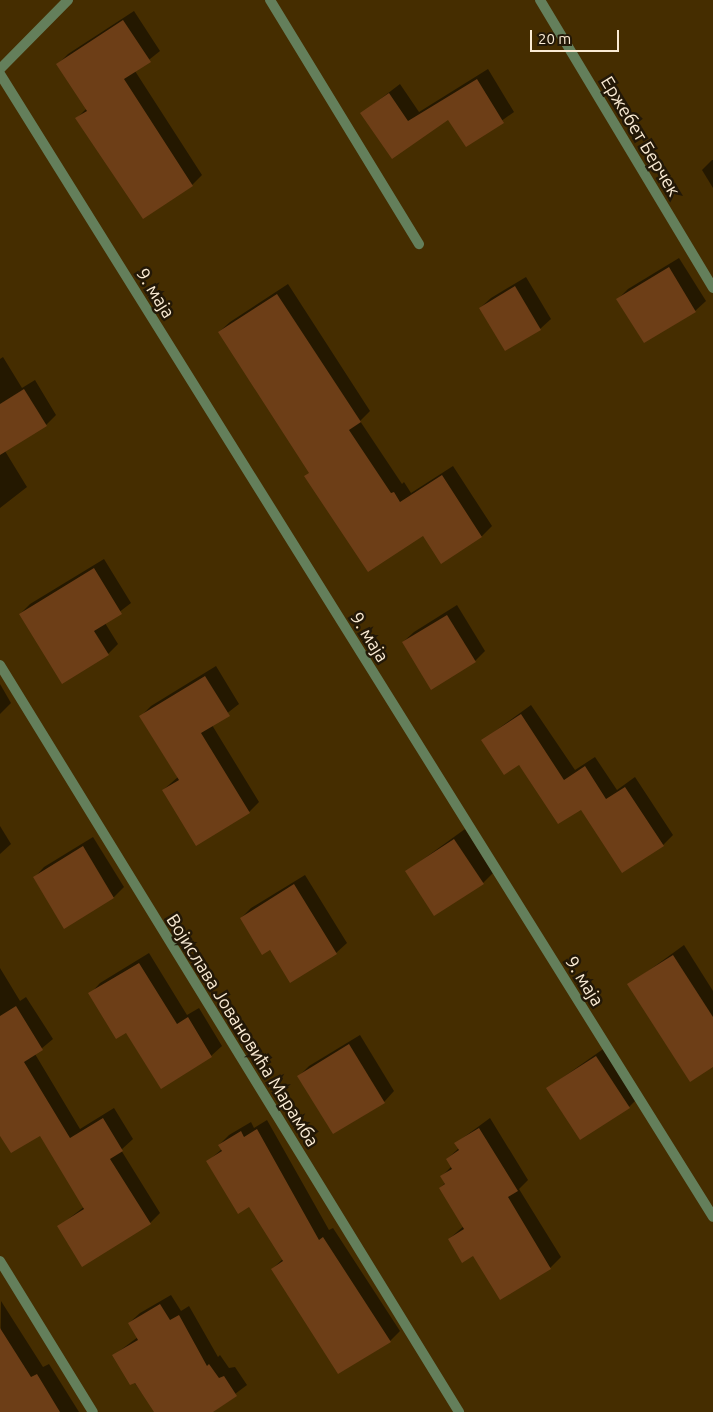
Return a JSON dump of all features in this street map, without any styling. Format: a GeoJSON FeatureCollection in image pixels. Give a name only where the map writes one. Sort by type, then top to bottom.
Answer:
{"type":"FeatureCollection","features":[{"type":"Feature","properties":{"kind":"street"},"geometry":{"type":"LineString","coordinates":[[0,69],[68,0]]}},
{"type":"Feature","properties":{"kind":"street"},"geometry":{"type":"LineString","coordinates":[[270,0],[419,244]]}},
{"type":"Feature","properties":{"kind":"street","name":"Ержебет Берчек"},"geometry":{"type":"LineString","coordinates":[[540,0],[713,288]]}},
{"type":"Feature","properties":{"kind":"street","name":"9. маја"},"geometry":{"type":"LineString","coordinates":[[0,74],[713,1217]]}},
{"type":"Feature","properties":{"kind":"street","name":"Војислава Јовановића Марамба"},"geometry":{"type":"LineString","coordinates":[[0,665],[459,1412]]}},
{"type":"Feature","properties":{"kind":"street"},"geometry":{"type":"LineString","coordinates":[[0,1261],[93,1412]]}},
{"type":"Feature","properties":{"kind":"building"},"geometry":{"type":"Polygon","coordinates":[[[123,20],[151,62],[124,79],[193,186],[143,219],[75,118],[87,111],[56,64],[123,20]]]}},
{"type":"Feature","properties":{"kind":"building"},"geometry":{"type":"Polygon","coordinates":[[[477,79],[504,123],[466,147],[448,120],[392,159],[360,113],[389,93],[408,121],[477,79]]]}},
{"type":"Feature","properties":{"kind":"building"},"geometry":{"type":"Polygon","coordinates":[[[669,267],[696,312],[644,343],[616,299],[669,267]]]}},
{"type":"Feature","properties":{"kind":"building"},"geometry":{"type":"Polygon","coordinates":[[[515,286],[541,330],[505,351],[479,308],[515,286]]]}},
{"type":"Feature","properties":{"kind":"building"},"geometry":{"type":"Polygon","coordinates":[[[277,294],[361,422],[349,430],[391,493],[394,492],[400,502],[442,475],[482,537],[441,564],[423,536],[368,572],[304,476],[309,473],[218,332],[277,294]]]}},
{"type":"Feature","properties":{"kind":"building"},"geometry":{"type":"Polygon","coordinates":[[[24,389],[47,426],[0,455],[0,404],[24,389]]]}},
{"type":"Feature","properties":{"kind":"building"},"geometry":{"type":"Polygon","coordinates":[[[94,568],[122,614],[94,631],[109,655],[62,684],[19,614],[94,568]]]}},
{"type":"Feature","properties":{"kind":"building"},"geometry":{"type":"Polygon","coordinates":[[[447,615],[476,662],[431,690],[402,642],[447,615]]]}},
{"type":"Feature","properties":{"kind":"building"},"geometry":{"type":"Polygon","coordinates":[[[205,676],[230,716],[201,733],[250,813],[196,846],[162,790],[179,780],[139,716],[205,676]]]}},
{"type":"Feature","properties":{"kind":"building"},"geometry":{"type":"Polygon","coordinates":[[[521,714],[564,780],[585,766],[606,799],[625,787],[664,846],[622,873],[581,810],[558,824],[519,765],[504,775],[481,740],[521,714]]]}},
{"type":"Feature","properties":{"kind":"building"},"geometry":{"type":"Polygon","coordinates":[[[454,839],[484,884],[434,916],[405,871],[454,839]]]}},
{"type":"Feature","properties":{"kind":"building"},"geometry":{"type":"Polygon","coordinates":[[[83,846],[114,898],[64,929],[33,877],[83,846]]]}},
{"type":"Feature","properties":{"kind":"building"},"geometry":{"type":"Polygon","coordinates":[[[294,884],[337,954],[290,983],[270,950],[262,955],[240,918],[294,884]]]}},
{"type":"Feature","properties":{"kind":"building"},"geometry":{"type":"Polygon","coordinates":[[[673,955],[713,1017],[713,1067],[690,1082],[627,984],[673,955]]]}},
{"type":"Feature","properties":{"kind":"building"},"geometry":{"type":"Polygon","coordinates":[[[139,963],[177,1024],[188,1017],[212,1057],[161,1089],[126,1033],[116,1039],[88,993],[139,963]]]}},
{"type":"Feature","properties":{"kind":"building"},"geometry":{"type":"Polygon","coordinates":[[[16,1006],[43,1050],[24,1062],[70,1138],[103,1118],[123,1151],[110,1159],[151,1224],[82,1267],[57,1226],[84,1209],[40,1136],[11,1153],[0,1136],[0,1016],[16,1006]]]}},
{"type":"Feature","properties":{"kind":"building"},"geometry":{"type":"Polygon","coordinates":[[[349,1044],[385,1103],[333,1134],[297,1076],[349,1044]]]}},
{"type":"Feature","properties":{"kind":"building"},"geometry":{"type":"Polygon","coordinates":[[[596,1056],[630,1108],[580,1140],[546,1088],[596,1056]]]}},
{"type":"Feature","properties":{"kind":"building"},"geometry":{"type":"Polygon","coordinates":[[[479,1128],[518,1191],[508,1197],[551,1269],[500,1300],[473,1256],[462,1263],[448,1239],[464,1229],[439,1188],[445,1184],[440,1176],[452,1169],[446,1159],[459,1150],[454,1143],[479,1128]]]}},
{"type":"Feature","properties":{"kind":"building"},"geometry":{"type":"Polygon","coordinates":[[[257,1129],[319,1240],[323,1237],[391,1342],[338,1374],[271,1269],[283,1261],[249,1207],[238,1214],[206,1161],[222,1151],[218,1145],[241,1131],[244,1137],[257,1129]]]}},
{"type":"Feature","properties":{"kind":"building"},"geometry":{"type":"Polygon","coordinates":[[[160,1304],[170,1320],[179,1315],[207,1366],[209,1364],[219,1378],[224,1376],[237,1396],[213,1412],[154,1412],[135,1383],[130,1385],[112,1355],[138,1340],[128,1323],[160,1304]]]}},
{"type":"Feature","properties":{"kind":"building"},"geometry":{"type":"Polygon","coordinates":[[[0,1328],[31,1377],[37,1374],[60,1412],[0,1412],[0,1328]]]}}]}
